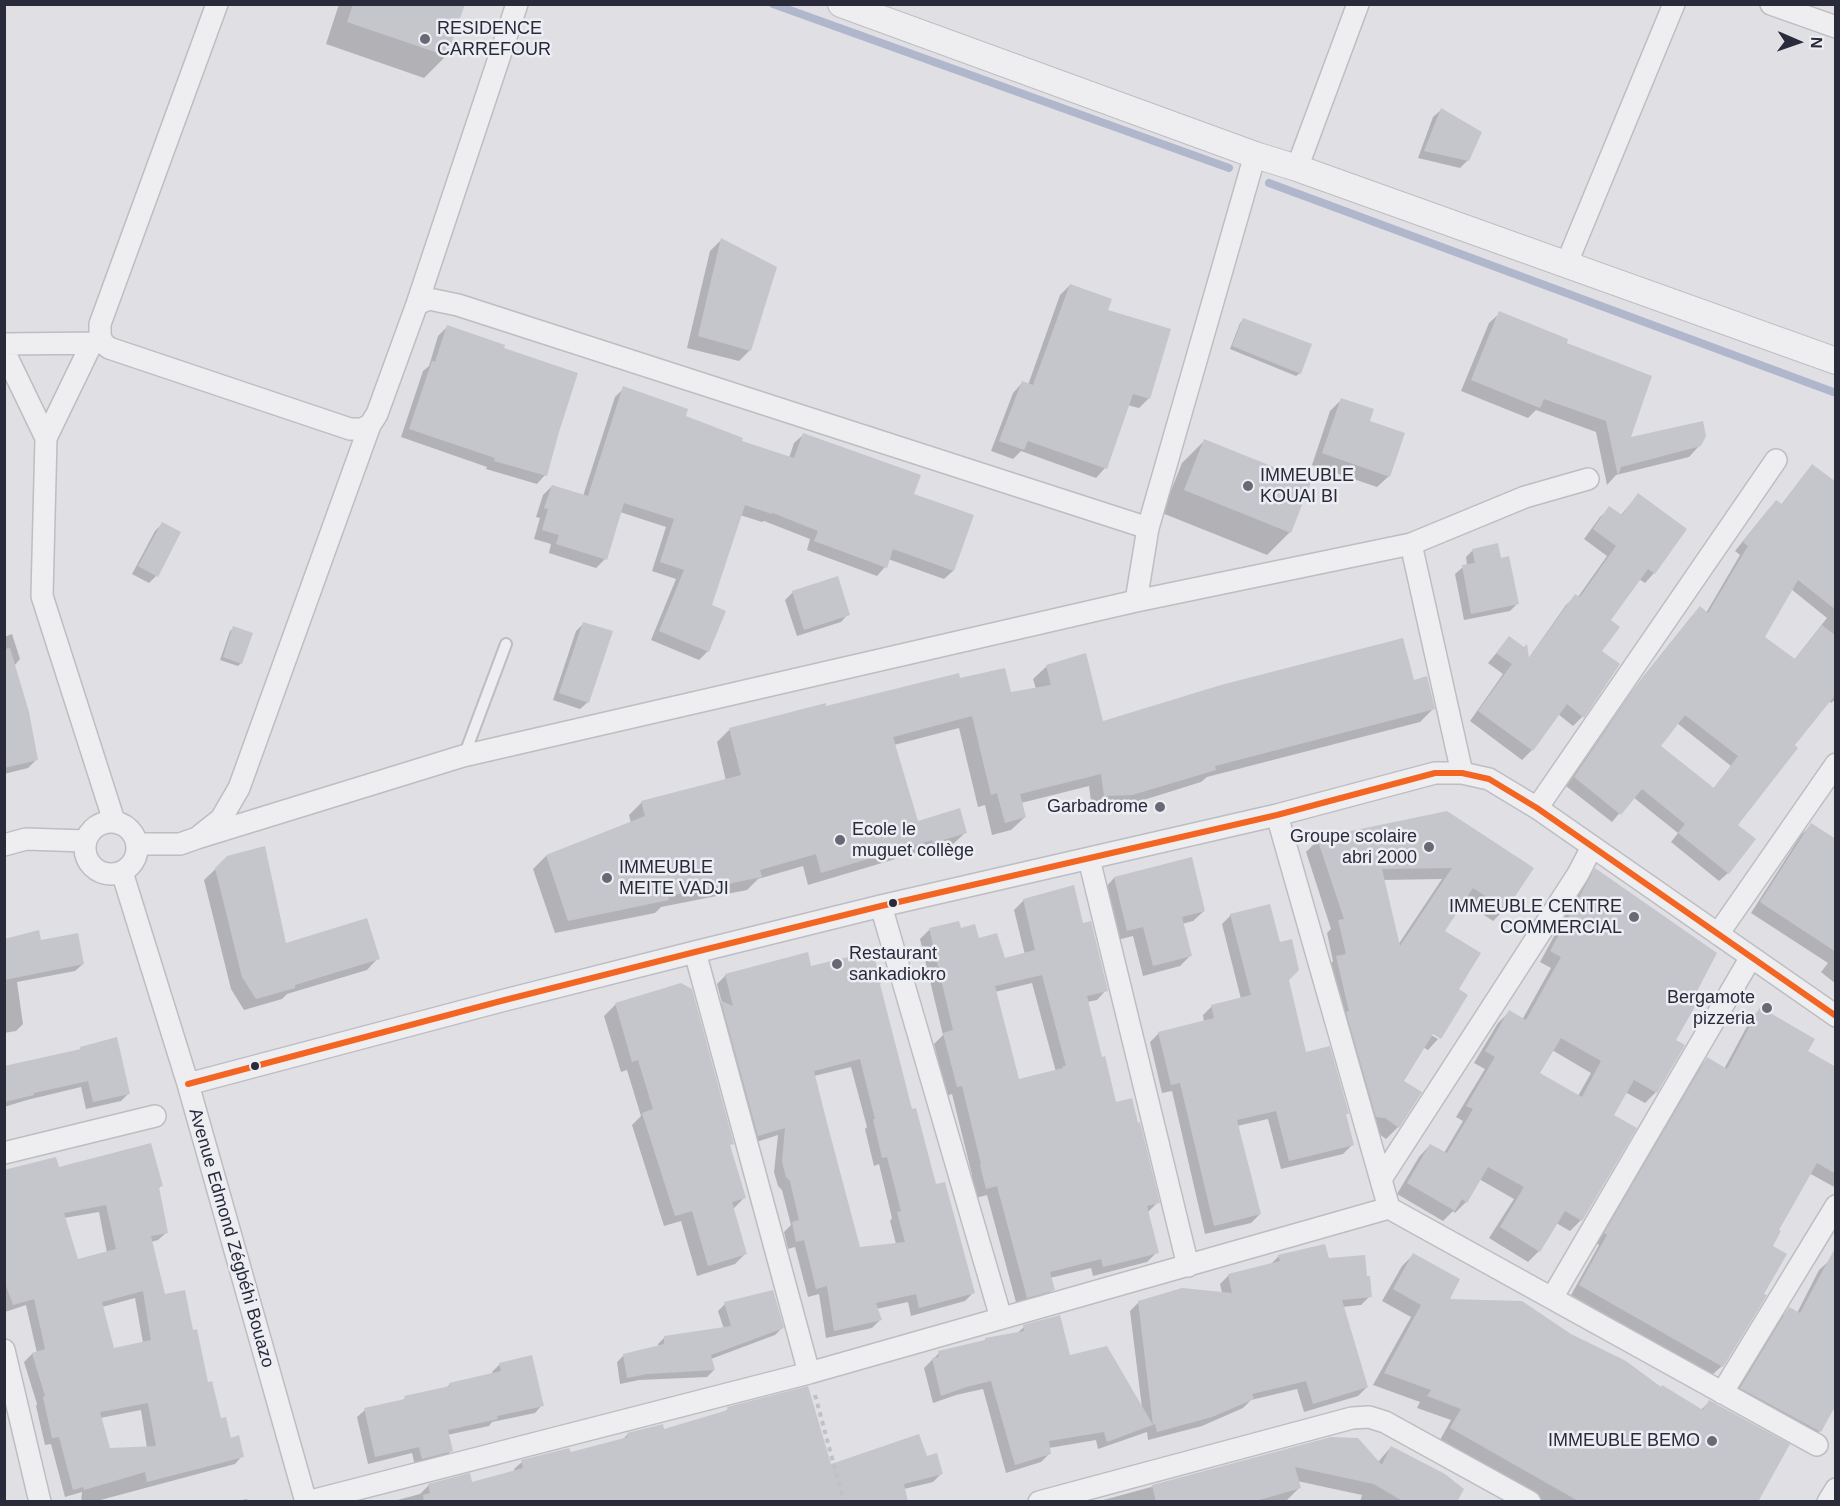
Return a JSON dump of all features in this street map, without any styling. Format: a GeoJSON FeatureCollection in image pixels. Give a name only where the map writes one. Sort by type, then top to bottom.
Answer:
{"type":"FeatureCollection","features":[{"type":"Feature","properties":{"kind":"street"},"geometry":{"type":"LineString","coordinates":[[114,821],[42,596],[46,438],[100,336],[100,324],[218,4]]}},
{"type":"Feature","properties":{"kind":"street"},"geometry":{"type":"LineString","coordinates":[[197,838],[221,819],[239,788],[370,425],[377,414],[417,304],[517,4]]}},
{"type":"Feature","properties":{"kind":"street"},"geometry":{"type":"LineString","coordinates":[[841,4],[1255,155],[1836,361]]}},
{"type":"Feature","properties":{"kind":"street"},"geometry":{"type":"LineString","coordinates":[[1297,168],[1358,4]]}},
{"type":"Feature","properties":{"kind":"street"},"geometry":{"type":"LineString","coordinates":[[1566,265],[1674,4]]}},
{"type":"Feature","properties":{"kind":"street"},"geometry":{"type":"LineString","coordinates":[[1771,4],[1836,27]]}},
{"type":"Feature","properties":{"kind":"street"},"geometry":{"type":"LineString","coordinates":[[1136,601],[1148,528],[1255,155]]}},
{"type":"Feature","properties":{"kind":"street"},"geometry":{"type":"LineString","coordinates":[[417,304],[429,299],[458,305],[1148,528]]}},
{"type":"Feature","properties":{"kind":"street"},"geometry":{"type":"LineString","coordinates":[[4,344],[97,343],[350,429],[362,429],[370,425]]}},
{"type":"Feature","properties":{"kind":"street"},"geometry":{"type":"LineString","coordinates":[[4,351],[46,438]]}},
{"type":"Feature","properties":{"kind":"street"},"geometry":{"type":"LineString","coordinates":[[1536,808],[1776,460]]}},
{"type":"Feature","properties":{"kind":"street"},"geometry":{"type":"LineString","coordinates":[[137,844],[180,844],[463,756],[1136,601],[1411,544],[1525,496],[1588,478]]}},
{"type":"Feature","properties":{"kind":"street"},"geometry":{"type":"LineString","coordinates":[[1411,544],[1462,773]]}},
{"type":"Feature","properties":{"kind":"street"},"geometry":{"type":"LineString","coordinates":[[1718,934],[1836,764]]}},
{"type":"Feature","properties":{"kind":"street"},"geometry":{"type":"LineString","coordinates":[[188,1084],[695,952],[881,906],[1277,814],[1435,773],[1462,773],[1489,779],[1536,808],[1836,1016]]}},
{"type":"Feature","properties":{"kind":"street"},"geometry":{"type":"LineString","coordinates":[[1277,814],[1389,1208]]}},
{"type":"Feature","properties":{"kind":"street"},"geometry":{"type":"LineString","coordinates":[[114,821],[124,825],[133,833],[137,844],[136,855],[130,866],[122,872],[102,873],[88,860],[85,851],[86,842],[95,827],[114,821]]}},
{"type":"Feature","properties":{"kind":"street"},"geometry":{"type":"LineString","coordinates":[[4,845],[26,838],[86,842]]}},
{"type":"Feature","properties":{"kind":"street"},"geometry":{"type":"LineString","coordinates":[[1381,1179],[1578,874],[1592,847]]}},
{"type":"Feature","properties":{"kind":"street"},"geometry":{"type":"LineString","coordinates":[[1089,859],[1188,1266]]}},
{"type":"Feature","properties":{"kind":"street","name":"Avenue Edmond Zégbéhi Bouazo"},"geometry":{"type":"LineString","coordinates":[[122,872],[188,1084],[306,1502]]}},
{"type":"Feature","properties":{"kind":"street"},"geometry":{"type":"LineString","coordinates":[[881,906],[1001,1318]]}},
{"type":"Feature","properties":{"kind":"street"},"geometry":{"type":"LineString","coordinates":[[695,952],[809,1373]]}},
{"type":"Feature","properties":{"kind":"street"},"geometry":{"type":"LineString","coordinates":[[1552,1298],[1751,957]]}},
{"type":"Feature","properties":{"kind":"street"},"geometry":{"type":"LineString","coordinates":[[4,1153],[154,1116]]}},
{"type":"Feature","properties":{"kind":"street"},"geometry":{"type":"LineString","coordinates":[[1722,1393],[1836,1206]]}},
{"type":"Feature","properties":{"kind":"street"},"geometry":{"type":"LineString","coordinates":[[306,1502],[809,1373],[1389,1208],[1817,1445]]}},
{"type":"Feature","properties":{"kind":"street"},"geometry":{"type":"LineString","coordinates":[[4,1350],[40,1502]]}},
{"type":"Feature","properties":{"kind":"street"},"geometry":{"type":"LineString","coordinates":[[1039,1502],[1352,1418],[1370,1417],[1385,1422],[1530,1502]]}},
{"type":"Feature","properties":{"kind":"street"},"geometry":{"type":"LineString","coordinates":[[1828,1502],[1836,1489]]}},
{"type":"Feature","properties":{"kind":"lane"},"geometry":{"type":"LineString","coordinates":[[463,756],[506,644]]}},
{"type":"Feature","properties":{"kind":"path"},"geometry":{"type":"LineString","coordinates":[[809,1373],[844,1502]]}},
{"type":"Feature","properties":{"kind":"building","name":"RESIDENCE CARREFOUR"},"geometry":{"type":"Polygon","coordinates":[[[353,4],[465,4],[447,56],[347,22],[353,4]]]}},
{"type":"Feature","properties":{"kind":"building"},"geometry":{"type":"Polygon","coordinates":[[[1441,108],[1482,132],[1469,161],[1424,151],[1441,108]]]}},
{"type":"Feature","properties":{"kind":"building"},"geometry":{"type":"Polygon","coordinates":[[[721,238],[777,267],[751,351],[698,336],[721,238]]]}},
{"type":"Feature","properties":{"kind":"building"},"geometry":{"type":"Polygon","coordinates":[[[1070,284],[1112,299],[1108,310],[1171,329],[1150,399],[1133,394],[1107,469],[1028,441],[1024,450],[999,441],[1022,381],[1033,385],[1070,284]]]}},
{"type":"Feature","properties":{"kind":"building"},"geometry":{"type":"Polygon","coordinates":[[[1499,311],[1568,339],[1567,343],[1652,376],[1631,437],[1703,421],[1706,436],[1701,446],[1621,467],[1618,476],[1606,421],[1544,399],[1540,408],[1471,380],[1499,311]]]}},
{"type":"Feature","properties":{"kind":"building"},"geometry":{"type":"Polygon","coordinates":[[[1243,318],[1312,344],[1301,374],[1232,346],[1243,318]]]}},
{"type":"Feature","properties":{"kind":"building"},"geometry":{"type":"Polygon","coordinates":[[[447,325],[505,345],[504,348],[578,373],[547,476],[494,461],[495,458],[409,429],[447,325]]]}},
{"type":"Feature","properties":{"kind":"building"},"geometry":{"type":"Polygon","coordinates":[[[623,386],[688,409],[686,416],[743,438],[742,441],[794,458],[803,433],[921,475],[914,494],[974,515],[954,571],[893,549],[887,568],[814,541],[818,531],[773,513],[745,505],[712,605],[726,611],[709,652],[659,631],[684,570],[660,562],[674,519],[624,503],[607,560],[556,544],[559,535],[542,530],[548,509],[544,508],[552,485],[588,496],[623,386]]]}},
{"type":"Feature","properties":{"kind":"building"},"geometry":{"type":"Polygon","coordinates":[[[1341,398],[1374,409],[1370,421],[1405,433],[1390,477],[1322,453],[1341,398]]]}},
{"type":"Feature","properties":{"kind":"building","name":"IMMEUBLE KOUAI BI"},"geometry":{"type":"Polygon","coordinates":[[[1204,439],[1311,482],[1291,533],[1184,490],[1204,439]]]}},
{"type":"Feature","properties":{"kind":"building"},"geometry":{"type":"Polygon","coordinates":[[[1812,464],[1836,482],[1836,610],[1798,580],[1765,637],[1795,659],[1822,625],[1836,636],[1836,694],[1795,745],[1798,748],[1738,825],[1756,839],[1729,874],[1678,833],[1685,824],[1642,789],[1621,815],[1574,777],[1641,679],[1700,606],[1708,613],[1748,546],[1743,542],[1776,500],[1782,504],[1812,464]],[[1685,715],[1661,746],[1714,788],[1738,756],[1685,715]]]}},
{"type":"Feature","properties":{"kind":"building"},"geometry":{"type":"Polygon","coordinates":[[[1638,493],[1687,529],[1655,574],[1648,569],[1611,620],[1620,627],[1602,651],[1620,664],[1584,718],[1567,704],[1533,751],[1478,711],[1512,664],[1496,653],[1509,636],[1524,647],[1527,644],[1529,658],[1575,594],[1580,597],[1616,546],[1593,529],[1609,506],[1622,515],[1638,493]]]}},
{"type":"Feature","properties":{"kind":"building"},"geometry":{"type":"Polygon","coordinates":[[[162,522],[181,532],[158,577],[138,566],[162,522]]]}},
{"type":"Feature","properties":{"kind":"building"},"geometry":{"type":"Polygon","coordinates":[[[1498,543],[1501,558],[1509,556],[1519,604],[1471,614],[1462,565],[1475,563],[1472,549],[1498,543]]]}},
{"type":"Feature","properties":{"kind":"building"},"geometry":{"type":"Polygon","coordinates":[[[838,576],[850,615],[804,630],[792,591],[838,576]]]}},
{"type":"Feature","properties":{"kind":"building"},"geometry":{"type":"Polygon","coordinates":[[[583,622],[613,631],[589,703],[559,693],[583,622]]]}},
{"type":"Feature","properties":{"kind":"building"},"geometry":{"type":"Polygon","coordinates":[[[233,626],[253,633],[242,664],[223,657],[233,626]]]}},
{"type":"Feature","properties":{"kind":"building"},"geometry":{"type":"Polygon","coordinates":[[[1403,638],[1414,680],[1427,676],[1435,709],[1215,766],[1216,770],[1132,795],[1104,796],[1101,774],[1020,794],[1026,817],[1005,823],[997,793],[991,795],[972,716],[893,737],[918,821],[960,808],[967,833],[933,843],[932,840],[821,873],[816,854],[760,870],[762,877],[668,896],[669,900],[568,921],[546,855],[645,816],[641,801],[741,775],[729,728],[826,703],[826,706],[959,673],[960,678],[1005,668],[1011,692],[1051,685],[1046,665],[1086,653],[1103,721],[1221,685],[1403,638]]]}},
{"type":"Feature","properties":{"kind":"building"},"geometry":{"type":"Polygon","coordinates":[[[10,648],[29,712],[38,760],[4,768],[4,649],[10,648]]]}},
{"type":"Feature","properties":{"kind":"building"},"geometry":{"type":"Polygon","coordinates":[[[1447,811],[1534,868],[1506,910],[1473,888],[1445,931],[1481,953],[1459,989],[1468,995],[1441,1039],[1433,1034],[1404,1081],[1422,1092],[1399,1128],[1385,1118],[1376,1117],[1346,1012],[1349,1011],[1336,956],[1346,954],[1338,920],[1344,919],[1317,838],[1447,811]],[[1452,868],[1382,869],[1400,946],[1452,868]]]}},
{"type":"Feature","properties":{"kind":"building"},"geometry":{"type":"Polygon","coordinates":[[[1811,823],[1836,839],[1836,952],[1760,902],[1811,823]]]}},
{"type":"Feature","properties":{"kind":"building"},"geometry":{"type":"Polygon","coordinates":[[[265,846],[286,943],[367,918],[380,959],[256,999],[242,977],[215,868],[227,856],[265,846]]]}},
{"type":"Feature","properties":{"kind":"building"},"geometry":{"type":"Polygon","coordinates":[[[1192,857],[1205,911],[1182,917],[1192,956],[1153,966],[1143,927],[1127,931],[1114,877],[1192,857]]]}},
{"type":"Feature","properties":{"kind":"building"},"geometry":{"type":"Polygon","coordinates":[[[1595,868],[1717,953],[1696,993],[1701,996],[1676,1040],[1685,1045],[1657,1093],[1634,1080],[1614,1115],[1637,1128],[1582,1221],[1565,1211],[1540,1252],[1500,1227],[1524,1187],[1488,1167],[1467,1203],[1462,1199],[1455,1211],[1407,1183],[1430,1144],[1447,1153],[1473,1109],[1466,1106],[1495,1057],[1485,1051],[1509,1010],[1526,1020],[1561,957],[1550,951],[1595,868]],[[1561,1038],[1540,1073],[1582,1097],[1601,1061],[1561,1038]]]}},
{"type":"Feature","properties":{"kind":"building"},"geometry":{"type":"Polygon","coordinates":[[[1074,885],[1083,923],[1091,921],[1108,991],[1087,996],[1116,1102],[1132,1098],[1160,1203],[1147,1206],[1159,1253],[1103,1267],[1101,1259],[1050,1272],[1055,1290],[1027,1298],[997,1186],[986,1189],[962,1086],[957,1087],[943,1033],[953,1030],[929,928],[959,921],[961,928],[975,924],[979,938],[997,933],[1005,958],[1035,950],[1023,899],[1074,885]],[[1042,975],[995,986],[1019,1079],[1066,1066],[1042,975]]]}},
{"type":"Feature","properties":{"kind":"building"},"geometry":{"type":"Polygon","coordinates":[[[1270,904],[1280,942],[1292,939],[1299,970],[1289,980],[1306,1052],[1330,1046],[1349,1114],[1346,1114],[1354,1145],[1289,1161],[1276,1111],[1237,1120],[1261,1214],[1214,1226],[1180,1083],[1171,1085],[1158,1032],[1214,1018],[1211,1005],[1251,995],[1230,914],[1270,904]]]}},
{"type":"Feature","properties":{"kind":"building"},"geometry":{"type":"Polygon","coordinates":[[[39,930],[41,940],[78,933],[84,964],[4,980],[4,939],[39,930]]]}},
{"type":"Feature","properties":{"kind":"building"},"geometry":{"type":"Polygon","coordinates":[[[873,951],[912,1109],[916,1108],[936,1184],[945,1182],[975,1293],[919,1308],[916,1294],[876,1303],[882,1320],[834,1331],[827,1286],[816,1289],[804,1240],[796,1242],[792,1222],[799,1220],[790,1181],[786,1177],[782,1162],[785,1128],[758,1136],[721,1001],[733,1006],[725,974],[808,952],[811,966],[873,951]],[[860,1059],[814,1071],[860,1247],[905,1242],[897,1212],[901,1211],[887,1157],[882,1158],[873,1119],[875,1119],[860,1059]]]}},
{"type":"Feature","properties":{"kind":"building"},"geometry":{"type":"Polygon","coordinates":[[[681,983],[692,989],[734,1144],[730,1145],[746,1198],[732,1202],[747,1254],[708,1266],[692,1211],[675,1216],[642,1113],[653,1109],[638,1060],[632,1062],[615,1003],[681,983]]]}},
{"type":"Feature","properties":{"kind":"building"},"geometry":{"type":"Polygon","coordinates":[[[1760,1007],[1815,1039],[1808,1051],[1836,1067],[1836,1174],[1817,1163],[1779,1230],[1781,1231],[1773,1246],[1787,1254],[1764,1294],[1767,1295],[1723,1367],[1579,1285],[1607,1235],[1604,1233],[1707,1057],[1727,1069],[1760,1007]]]}},
{"type":"Feature","properties":{"kind":"building"},"geometry":{"type":"Polygon","coordinates":[[[117,1037],[130,1094],[93,1102],[88,1081],[4,1102],[4,1066],[81,1049],[80,1047],[117,1037]]]}},
{"type":"Feature","properties":{"kind":"building"},"geometry":{"type":"Polygon","coordinates":[[[151,1143],[163,1186],[159,1187],[168,1233],[151,1236],[165,1294],[185,1290],[193,1330],[197,1329],[208,1382],[212,1381],[221,1418],[226,1417],[231,1438],[239,1435],[244,1457],[147,1482],[145,1472],[84,1490],[83,1487],[73,1490],[59,1437],[52,1438],[43,1397],[45,1396],[32,1353],[45,1349],[34,1299],[13,1305],[4,1280],[4,1170],[56,1157],[59,1167],[151,1143]],[[106,1205],[64,1213],[78,1259],[116,1249],[106,1205]],[[143,1291],[102,1302],[114,1348],[151,1340],[143,1291]],[[148,1403],[100,1412],[110,1448],[156,1446],[148,1403]]]}},
{"type":"Feature","properties":{"kind":"building"},"geometry":{"type":"Polygon","coordinates":[[[1325,1244],[1329,1258],[1365,1255],[1372,1297],[1342,1300],[1368,1387],[1313,1404],[1306,1381],[1252,1394],[1254,1399],[1212,1417],[1157,1432],[1155,1424],[1153,1425],[1138,1301],[1182,1288],[1232,1293],[1228,1274],[1280,1261],[1278,1255],[1325,1244]]]}},
{"type":"Feature","properties":{"kind":"building"},"geometry":{"type":"Polygon","coordinates":[[[1836,1246],[1836,1405],[1821,1432],[1740,1388],[1789,1307],[1800,1313],[1836,1246]]]}},
{"type":"Feature","properties":{"kind":"building"},"geometry":{"type":"Polygon","coordinates":[[[1413,1253],[1460,1279],[1450,1299],[1522,1301],[1571,1334],[1626,1361],[1661,1387],[1662,1385],[1703,1410],[1709,1400],[1790,1444],[1758,1502],[1580,1502],[1450,1428],[1461,1409],[1427,1396],[1431,1390],[1384,1373],[1421,1305],[1393,1289],[1413,1253]]]}},
{"type":"Feature","properties":{"kind":"building"},"geometry":{"type":"Polygon","coordinates":[[[773,1290],[784,1328],[711,1355],[715,1370],[647,1374],[627,1378],[623,1354],[664,1344],[664,1336],[731,1326],[724,1302],[773,1290]]]}},
{"type":"Feature","properties":{"kind":"building"},"geometry":{"type":"Polygon","coordinates":[[[1060,1315],[1070,1355],[1107,1346],[1153,1425],[1107,1442],[1104,1432],[1049,1441],[1051,1454],[1015,1465],[991,1381],[941,1396],[932,1358],[939,1357],[938,1351],[985,1340],[985,1338],[1024,1331],[1023,1325],[1060,1315]]]}},
{"type":"Feature","properties":{"kind":"building"},"geometry":{"type":"Polygon","coordinates":[[[532,1355],[544,1406],[448,1430],[453,1451],[422,1459],[419,1447],[375,1457],[364,1408],[405,1399],[404,1396],[501,1371],[499,1363],[532,1355]]]}},
{"type":"Feature","properties":{"kind":"building"},"geometry":{"type":"Polygon","coordinates":[[[808,1386],[831,1464],[919,1434],[927,1456],[937,1453],[943,1474],[904,1484],[908,1502],[424,1502],[423,1495],[430,1493],[428,1484],[470,1473],[472,1482],[523,1468],[521,1460],[569,1448],[571,1452],[628,1437],[627,1433],[663,1424],[664,1429],[728,1410],[727,1407],[808,1386]]]}},
{"type":"Feature","properties":{"kind":"building"},"geometry":{"type":"Polygon","coordinates":[[[1331,1437],[1358,1438],[1382,1465],[1391,1446],[1445,1474],[1464,1489],[1457,1502],[1404,1502],[1374,1484],[1295,1467],[1301,1488],[1252,1502],[1156,1502],[1152,1485],[1331,1437]]]}},
{"type":"Feature","properties":{"kind":"waterway"},"geometry":{"type":"LineString","coordinates":[[773,4],[1229,168]]}},
{"type":"Feature","properties":{"kind":"waterway"},"geometry":{"type":"LineString","coordinates":[[1269,183],[1836,393]]}},
{"type":"Feature","properties":{"kind":"transit line"},"geometry":{"type":"LineString","coordinates":[[188,1084],[695,952],[881,906],[1277,815],[1435,773],[1462,773],[1489,779],[1537,808],[1836,1016]]}},
{"type":"Feature","properties":{"kind":"place","name":"RESIDENCE CARREFOUR"},"geometry":{"type":"Point","coordinates":[425,39]}},
{"type":"Feature","properties":{"kind":"place","name":"IMMEUBLE KOUAI BI"},"geometry":{"type":"Point","coordinates":[1248,486]}},
{"type":"Feature","properties":{"kind":"place","name":"Garbadrome"},"geometry":{"type":"Point","coordinates":[1160,807]}},
{"type":"Feature","properties":{"kind":"place","name":"Ecole le muguet collège"},"geometry":{"type":"Point","coordinates":[840,840]}},
{"type":"Feature","properties":{"kind":"place","name":"Groupe scolaire abri 2000"},"geometry":{"type":"Point","coordinates":[1429,847]}},
{"type":"Feature","properties":{"kind":"place","name":"IMMEUBLE MEITE VADJI"},"geometry":{"type":"Point","coordinates":[607,878]}},
{"type":"Feature","properties":{"kind":"place","name":"IMMEUBLE CENTRE COMMERCIAL"},"geometry":{"type":"Point","coordinates":[1634,917]}},
{"type":"Feature","properties":{"kind":"place","name":"Restaurant sankadiokro"},"geometry":{"type":"Point","coordinates":[837,964]}},
{"type":"Feature","properties":{"kind":"place","name":"Bergamote pizzeria"},"geometry":{"type":"Point","coordinates":[1767,1008]}},
{"type":"Feature","properties":{"kind":"place","name":"IMMEUBLE BEMO"},"geometry":{"type":"Point","coordinates":[1712,1441]}}]}
